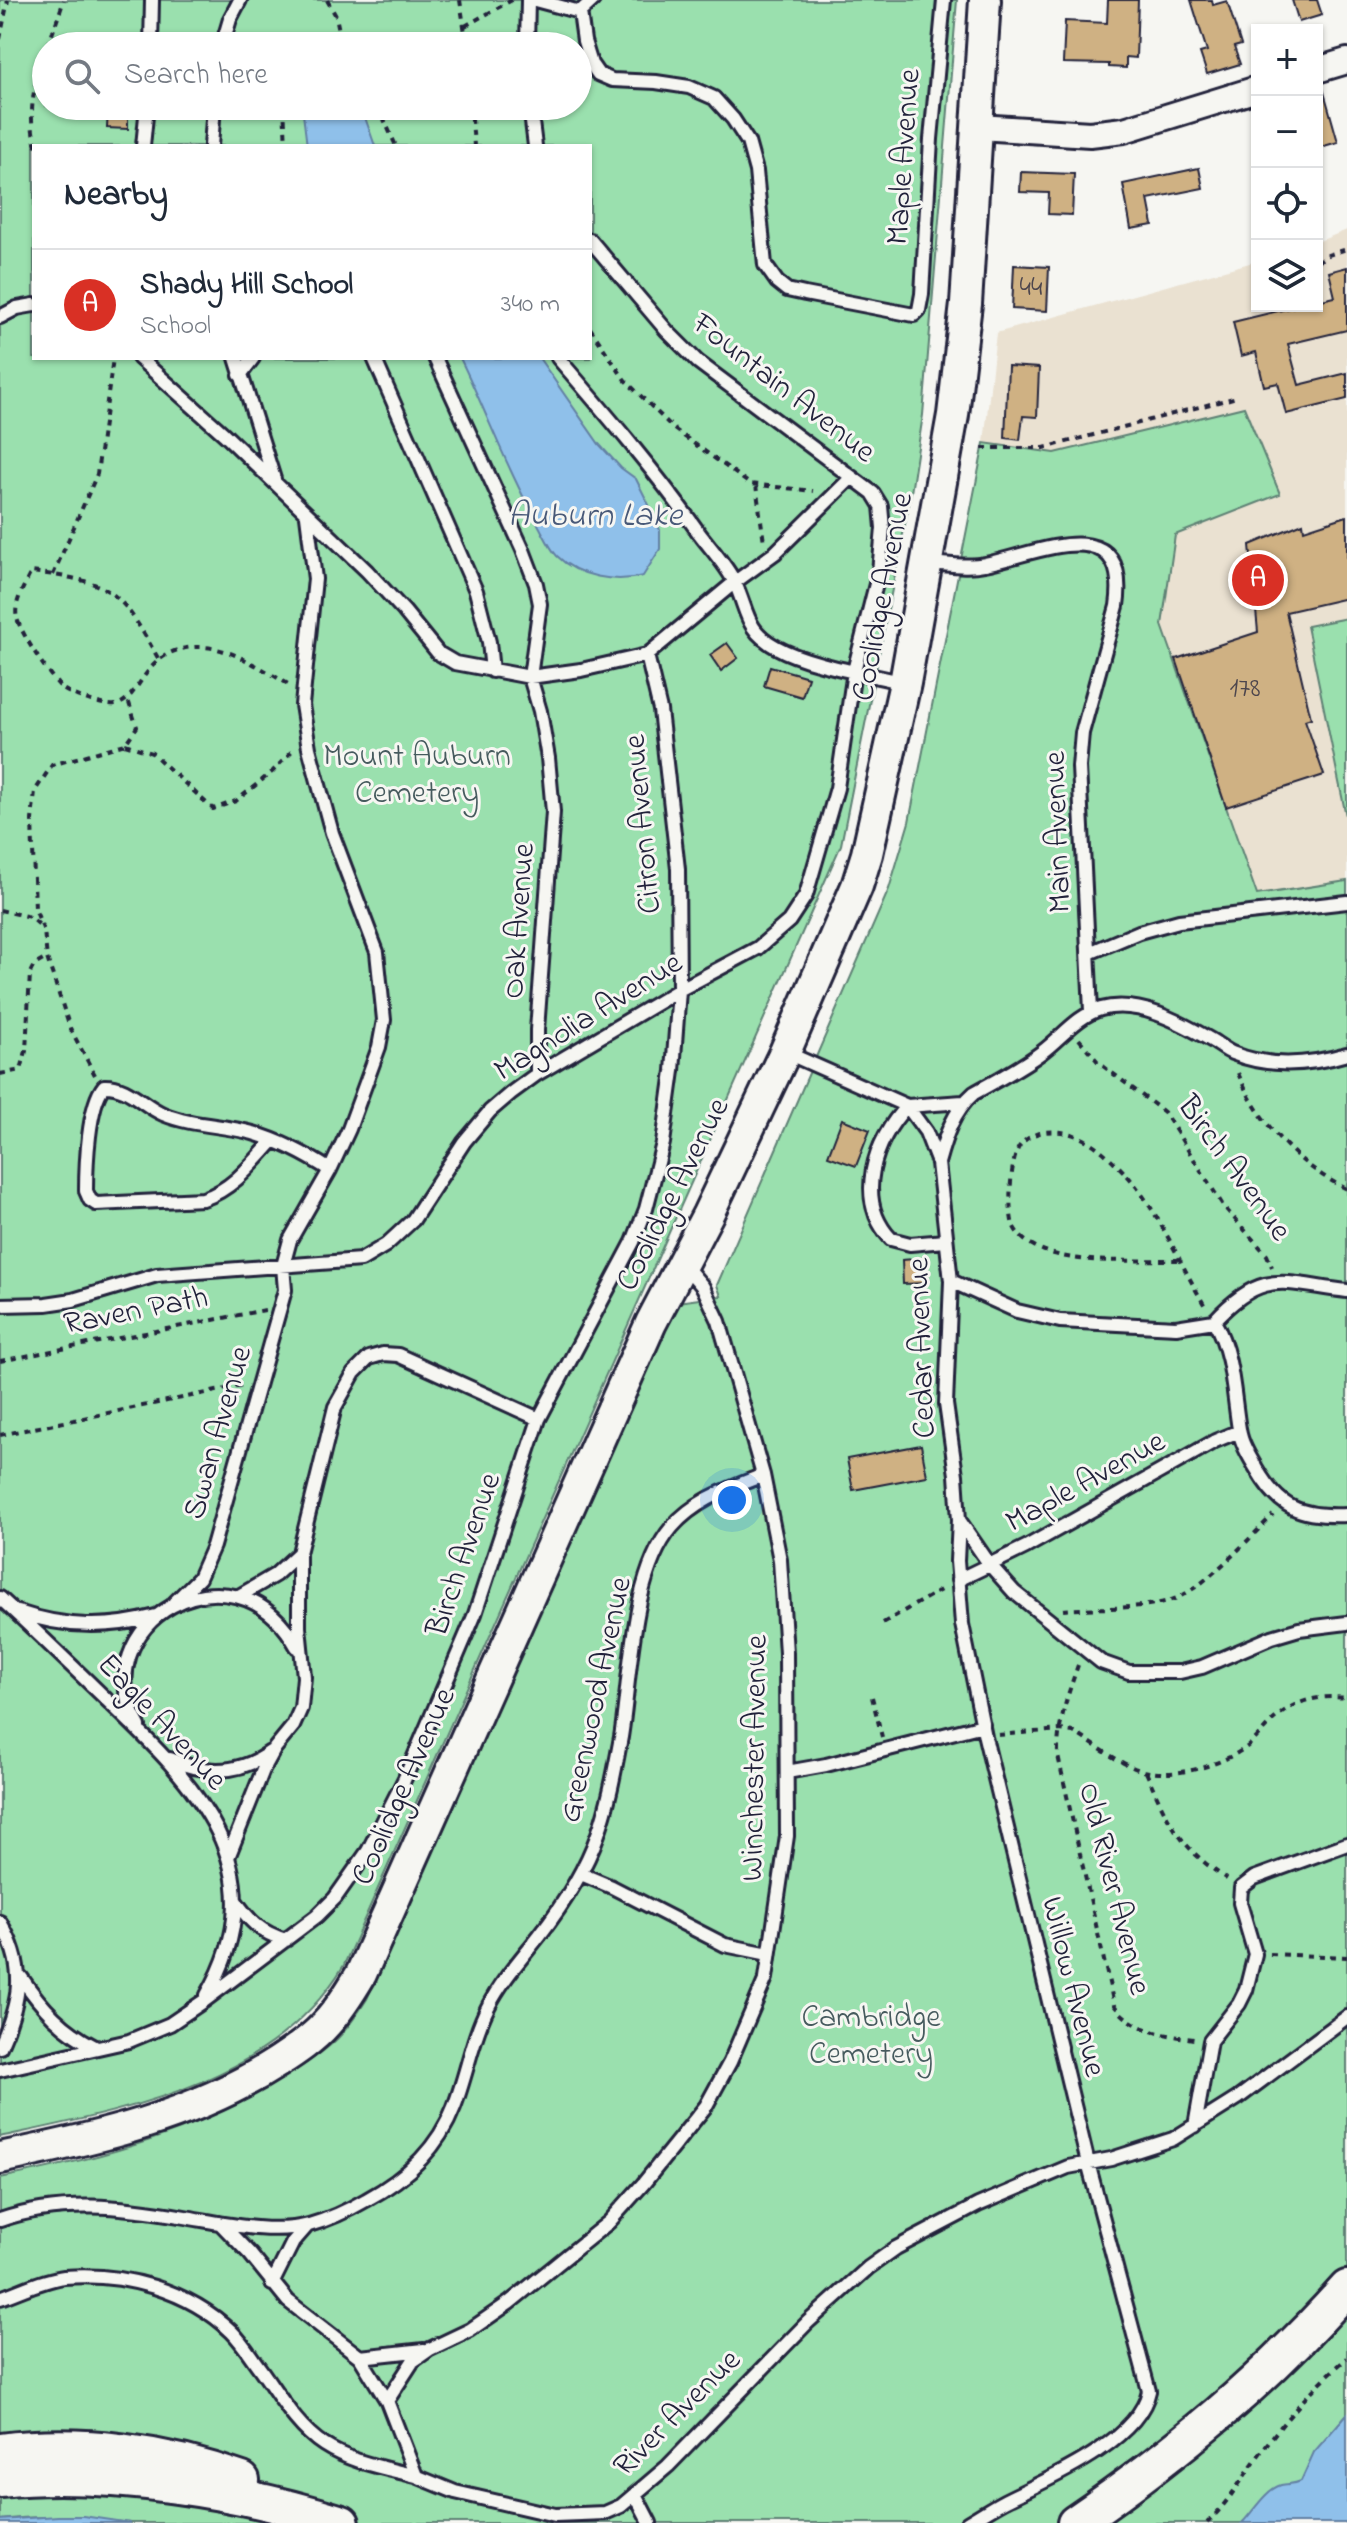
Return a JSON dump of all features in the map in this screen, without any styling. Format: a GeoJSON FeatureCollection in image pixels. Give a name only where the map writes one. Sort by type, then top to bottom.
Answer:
{"type":"FeatureCollection","features":[{"type":"Feature","properties":{"kind":"main road"},"geometry":{"type":"LineString","coordinates":[[1075,2523],[1213,2421],[1293,2346],[1347,2288]]}},
{"type":"Feature","properties":{"kind":"main road"},"geometry":{"type":"LineString","coordinates":[[0,2451],[87,2448],[178,2462],[256,2486],[332,2520]]}},
{"type":"Feature","properties":{"kind":"main road"},"geometry":{"type":"LineString","coordinates":[[0,2480],[64,2477],[113,2479],[237,2498],[332,2520]]}},
{"type":"Feature","properties":{"kind":"street","name":"Coolidge Avenue"},"geometry":{"type":"LineString","coordinates":[[0,2158],[132,2128],[213,2098],[297,2050],[325,2026],[346,2000],[361,1974],[651,1323],[708,1214],[785,1052],[857,886],[867,854],[928,563],[964,325],[985,0]]}},
{"type":"Feature","properties":{"kind":"street"},"geometry":{"type":"LineString","coordinates":[[1323,68],[1347,61]]}},
{"type":"Feature","properties":{"kind":"street"},"geometry":{"type":"LineString","coordinates":[[978,127],[1090,134],[1116,131],[1251,91]]}},
{"type":"Feature","properties":{"kind":"lane"},"geometry":{"type":"LineString","coordinates":[[151,32],[152,0]]}},
{"type":"Feature","properties":{"kind":"lane"},"geometry":{"type":"LineString","coordinates":[[226,32],[240,0]]}},
{"type":"Feature","properties":{"kind":"lane"},"geometry":{"type":"LineString","coordinates":[[527,32],[528,0]]}},
{"type":"Feature","properties":{"kind":"lane"},"geometry":{"type":"LineString","coordinates":[[535,0],[580,12],[593,0]]}},
{"type":"Feature","properties":{"kind":"lane","name":"Maple Avenue"},"geometry":{"type":"LineString","coordinates":[[592,65],[598,74],[612,80],[689,87],[714,98],[733,119],[748,142],[756,171],[765,265],[787,290],[914,315],[919,310],[922,294],[931,139],[944,0]]}},
{"type":"Feature","properties":{"kind":"lane","name":"Maple Avenue"},"geometry":{"type":"LineString","coordinates":[[580,12],[583,32]]}},
{"type":"Feature","properties":{"kind":"lane"},"geometry":{"type":"LineString","coordinates":[[143,144],[146,120]]}},
{"type":"Feature","properties":{"kind":"lane"},"geometry":{"type":"LineString","coordinates":[[211,144],[213,120]]}},
{"type":"Feature","properties":{"kind":"lane"},"geometry":{"type":"LineString","coordinates":[[532,120],[535,144]]}},
{"type":"Feature","properties":{"kind":"lane","name":"Fountain Avenue"},"geometry":{"type":"LineString","coordinates":[[592,242],[667,331],[698,362],[873,493],[881,506]]}},
{"type":"Feature","properties":{"kind":"lane"},"geometry":{"type":"LineString","coordinates":[[0,317],[17,308],[32,305]]}},
{"type":"Feature","properties":{"kind":"lane"},"geometry":{"type":"LineString","coordinates":[[141,360],[367,571],[438,653],[455,663],[492,671],[530,677],[581,670],[647,655],[769,558],[851,478]]}},
{"type":"Feature","properties":{"kind":"lane"},"geometry":{"type":"LineString","coordinates":[[236,360],[275,482]]}},
{"type":"Feature","properties":{"kind":"lane"},"geometry":{"type":"LineString","coordinates":[[240,375],[251,360]]}},
{"type":"Feature","properties":{"kind":"lane"},"geometry":{"type":"LineString","coordinates":[[375,360],[476,591],[489,642],[492,671]]}},
{"type":"Feature","properties":{"kind":"lane"},"geometry":{"type":"LineString","coordinates":[[436,360],[536,584],[540,604],[530,677]]}},
{"type":"Feature","properties":{"kind":"lane"},"geometry":{"type":"LineString","coordinates":[[560,360],[628,440],[735,582],[750,624],[776,647],[905,683]]}},
{"type":"Feature","properties":{"kind":"lane","name":"Magnolia Avenue"},"geometry":{"type":"LineString","coordinates":[[0,1305],[73,1300],[157,1275],[361,1260],[386,1245],[413,1220],[464,1142],[490,1111],[537,1074],[679,990],[758,948],[789,921],[806,895],[837,788],[854,671],[879,572],[883,528],[881,506]]}},
{"type":"Feature","properties":{"kind":"lane","name":"Swan Avenue"},"geometry":{"type":"LineString","coordinates":[[174,1603],[199,1578],[220,1527],[285,1290],[283,1266],[290,1240],[330,1170],[349,1129],[379,1047],[384,1020],[377,952],[332,833],[307,736],[302,692],[315,579],[307,516]]}},
{"type":"Feature","properties":{"kind":"lane","name":"Main Avenue"},"geometry":{"type":"LineString","coordinates":[[928,563],[985,564],[1073,543],[1102,551],[1112,562],[1120,590],[1088,707],[1080,750],[1080,832],[1091,1011]]}},
{"type":"Feature","properties":{"kind":"lane","name":"Citron Avenue"},"geometry":{"type":"LineString","coordinates":[[647,655],[660,710],[678,869],[679,990]]}},
{"type":"Feature","properties":{"kind":"lane","name":"Oak Avenue"},"geometry":{"type":"LineString","coordinates":[[530,677],[545,742],[553,812],[537,1030],[537,1074]]}},
{"type":"Feature","properties":{"kind":"lane"},"geometry":{"type":"LineString","coordinates":[[1089,953],[1139,932],[1179,921],[1347,902]]}},
{"type":"Feature","properties":{"kind":"lane","name":"Birch Avenue"},"geometry":{"type":"LineString","coordinates":[[0,2070],[151,2033],[204,2001],[317,1916],[344,1887],[368,1851],[447,1684],[475,1614],[539,1419],[616,1278],[646,1209],[667,1120],[679,990]]}},
{"type":"Feature","properties":{"kind":"lane"},"geometry":{"type":"LineString","coordinates":[[938,1163],[946,1135],[963,1102],[1029,1061],[1091,1011],[1116,1006],[1145,1010],[1187,1027],[1230,1052],[1252,1059],[1287,1063],[1320,1061],[1347,1054]]}},
{"type":"Feature","properties":{"kind":"lane"},"geometry":{"type":"LineString","coordinates":[[785,1052],[907,1106],[963,1102]]}},
{"type":"Feature","properties":{"kind":"lane"},"geometry":{"type":"LineString","coordinates":[[273,1141],[240,1177],[219,1194],[190,1200],[96,1204],[86,1191],[94,1109],[98,1093],[104,1086],[124,1088],[159,1112],[178,1119],[252,1133],[273,1141],[312,1158],[330,1170]]}},
{"type":"Feature","properties":{"kind":"lane"},"geometry":{"type":"LineString","coordinates":[[907,1106],[926,1132],[938,1163]]}},
{"type":"Feature","properties":{"kind":"lane"},"geometry":{"type":"LineString","coordinates":[[907,1106],[886,1134],[872,1171],[871,1197],[879,1222],[891,1239],[910,1244],[945,1241]]}},
{"type":"Feature","properties":{"kind":"lane","name":"Cedar Avenue"},"geometry":{"type":"LineString","coordinates":[[938,1163],[951,1281],[946,1404],[956,1475],[958,1580]]}},
{"type":"Feature","properties":{"kind":"lane","name":"Winchester Avenue"},"geometry":{"type":"LineString","coordinates":[[387,2401],[413,2361],[430,2349],[470,2330],[509,2303],[609,2222],[706,2106],[766,1978],[787,1836],[785,1602],[780,1560],[763,1475],[715,1310],[703,1287],[692,1274],[680,1267]]}},
{"type":"Feature","properties":{"kind":"lane"},"geometry":{"type":"LineString","coordinates":[[951,1281],[1017,1311],[1060,1321],[1176,1327],[1214,1321],[1243,1296],[1275,1281],[1347,1291]]}},
{"type":"Feature","properties":{"kind":"lane"},"geometry":{"type":"LineString","coordinates":[[1214,1321],[1225,1344],[1239,1431],[1259,1474],[1283,1505],[1315,1514],[1347,1515]]}},
{"type":"Feature","properties":{"kind":"lane"},"geometry":{"type":"LineString","coordinates":[[229,1855],[263,1770],[275,1748],[293,1726],[301,1708],[304,1694],[299,1627],[299,1553],[335,1407],[354,1373],[369,1358],[383,1354],[398,1355],[539,1419]]}},
{"type":"Feature","properties":{"kind":"lane","name":"Maple Avenue"},"geometry":{"type":"LineString","coordinates":[[958,1580],[1215,1441],[1239,1431]]}},
{"type":"Feature","properties":{"kind":"lane","name":"Greenwood Avenue"},"geometry":{"type":"LineString","coordinates":[[0,2220],[28,2210],[88,2206],[133,2209],[254,2227],[307,2226],[385,2189],[424,2157],[453,2109],[478,2028],[489,2005],[558,1911],[581,1874],[598,1835],[621,1736],[636,1626],[645,1584],[657,1552],[671,1528],[687,1513],[710,1497],[763,1475]]}},
{"type":"Feature","properties":{"kind":"lane"},"geometry":{"type":"LineString","coordinates":[[959,1520],[990,1565],[1014,1592],[1101,1662],[1129,1672],[1180,1672],[1202,1667],[1299,1629],[1347,1623]]}},
{"type":"Feature","properties":{"kind":"lane"},"geometry":{"type":"LineString","coordinates":[[239,1596],[275,1575],[299,1553]]}},
{"type":"Feature","properties":{"kind":"lane","name":"Willow Avenue"},"geometry":{"type":"LineString","coordinates":[[958,1580],[962,1624],[984,1731],[1088,2163],[1149,2391],[1146,2403],[1132,2422],[1099,2450],[1065,2472],[1009,2498],[967,2523]]}},
{"type":"Feature","properties":{"kind":"lane"},"geometry":{"type":"LineString","coordinates":[[144,1734],[128,1698],[127,1669],[138,1639],[156,1616],[174,1603],[207,1594],[239,1596],[265,1608],[280,1621],[294,1640],[302,1661]]}},
{"type":"Feature","properties":{"kind":"lane","name":"Eagle Avenue"},"geometry":{"type":"LineString","coordinates":[[0,1598],[144,1734],[205,1805],[229,1855],[235,1900],[222,1967],[204,2001]]}},
{"type":"Feature","properties":{"kind":"lane"},"geometry":{"type":"LineString","coordinates":[[15,1611],[51,1622],[88,1627],[114,1626],[156,1616]]}},
{"type":"Feature","properties":{"kind":"lane"},"geometry":{"type":"LineString","coordinates":[[787,1772],[984,1731]]}},
{"type":"Feature","properties":{"kind":"lane"},"geometry":{"type":"LineString","coordinates":[[155,1747],[189,1767],[225,1770],[260,1759],[275,1748]]}},
{"type":"Feature","properties":{"kind":"lane"},"geometry":{"type":"LineString","coordinates":[[1195,2126],[1210,2041],[1239,2004],[1246,1990],[1255,1954],[1240,1903],[1241,1888],[1254,1878],[1347,1844]]}},
{"type":"Feature","properties":{"kind":"lane"},"geometry":{"type":"LineString","coordinates":[[581,1874],[725,1945],[769,1954]]}},
{"type":"Feature","properties":{"kind":"lane"},"geometry":{"type":"LineString","coordinates":[[235,1900],[254,1925],[269,1935],[286,1940]]}},
{"type":"Feature","properties":{"kind":"lane"},"geometry":{"type":"LineString","coordinates":[[0,1922],[21,1977],[48,2015],[77,2039],[97,2048]]}},
{"type":"Feature","properties":{"kind":"lane"},"geometry":{"type":"LineString","coordinates":[[0,2047],[21,1977]]}},
{"type":"Feature","properties":{"kind":"lane","name":"River Avenue"},"geometry":{"type":"LineString","coordinates":[[0,2298],[63,2277],[148,2284],[182,2297],[232,2332],[303,2428],[323,2445],[342,2455],[416,2476],[455,2492],[555,2515],[605,2513],[636,2496],[779,2349],[868,2268],[896,2248],[978,2205],[1068,2167],[1140,2151],[1173,2139],[1299,2055],[1347,2017]]}},
{"type":"Feature","properties":{"kind":"lane"},"geometry":{"type":"LineString","coordinates":[[220,2223],[288,2301],[360,2357],[387,2401],[416,2476]]}},
{"type":"Feature","properties":{"kind":"lane"},"geometry":{"type":"LineString","coordinates":[[272,2284],[293,2242],[307,2226]]}},
{"type":"Feature","properties":{"kind":"lane"},"geometry":{"type":"LineString","coordinates":[[360,2357],[430,2349]]}},
{"type":"Feature","properties":{"kind":"lane"},"geometry":{"type":"LineString","coordinates":[[636,2496],[650,2523]]}},
{"type":"Feature","properties":{"kind":"path"},"geometry":{"type":"LineString","coordinates":[[0,39],[8,0]]}},
{"type":"Feature","properties":{"kind":"path"},"geometry":{"type":"LineString","coordinates":[[53,32],[64,0]]}},
{"type":"Feature","properties":{"kind":"path"},"geometry":{"type":"LineString","coordinates":[[327,0],[336,16],[338,32]]}},
{"type":"Feature","properties":{"kind":"path"},"geometry":{"type":"LineString","coordinates":[[460,0],[466,32]]}},
{"type":"Feature","properties":{"kind":"path"},"geometry":{"type":"LineString","coordinates":[[465,26],[513,0]]}},
{"type":"Feature","properties":{"kind":"path"},"geometry":{"type":"LineString","coordinates":[[32,109],[36,144]]}},
{"type":"Feature","properties":{"kind":"path"},"geometry":{"type":"LineString","coordinates":[[285,120],[286,144]]}},
{"type":"Feature","properties":{"kind":"path"},"geometry":{"type":"LineString","coordinates":[[384,120],[395,144]]}},
{"type":"Feature","properties":{"kind":"path"},"geometry":{"type":"LineString","coordinates":[[472,120],[474,144]]}},
{"type":"Feature","properties":{"kind":"path"},"geometry":{"type":"LineString","coordinates":[[1323,258],[1347,249]]}},
{"type":"Feature","properties":{"kind":"path"},"geometry":{"type":"LineString","coordinates":[[592,331],[625,380],[662,419],[750,484],[835,493]]}},
{"type":"Feature","properties":{"kind":"path"},"geometry":{"type":"LineString","coordinates":[[53,575],[97,474],[113,360]]}},
{"type":"Feature","properties":{"kind":"path"},"geometry":{"type":"LineString","coordinates":[[982,448],[1044,448],[1237,397]]}},
{"type":"Feature","properties":{"kind":"path"},"geometry":{"type":"LineString","coordinates":[[756,485],[769,558]]}},
{"type":"Feature","properties":{"kind":"path"},"geometry":{"type":"LineString","coordinates":[[158,658],[131,610],[115,594],[100,585],[31,572],[21,593],[16,616],[30,647],[62,689],[102,704],[118,705],[158,658],[173,651],[211,648],[229,652],[302,692]]}},
{"type":"Feature","properties":{"kind":"path"},"geometry":{"type":"LineString","coordinates":[[125,744],[137,727],[127,697]]}},
{"type":"Feature","properties":{"kind":"path"},"geometry":{"type":"LineString","coordinates":[[104,1086],[70,1028],[47,958],[44,931],[35,909],[32,820],[35,791],[52,765],[125,744],[152,753],[213,809],[236,801],[272,772],[307,736]]}},
{"type":"Feature","properties":{"kind":"path"},"geometry":{"type":"LineString","coordinates":[[0,910],[30,917],[44,931]]}},
{"type":"Feature","properties":{"kind":"path"},"geometry":{"type":"LineString","coordinates":[[0,1074],[21,1070],[26,1051],[30,973],[34,965],[47,958]]}},
{"type":"Feature","properties":{"kind":"path","name":"Birch Avenue"},"geometry":{"type":"LineString","coordinates":[[1070,1028],[1099,1063],[1164,1112],[1224,1207],[1267,1255],[1275,1281]]}},
{"type":"Feature","properties":{"kind":"path"},"geometry":{"type":"LineString","coordinates":[[1230,1052],[1244,1089],[1270,1128],[1295,1154],[1347,1189]]}},
{"type":"Feature","properties":{"kind":"path"},"geometry":{"type":"LineString","coordinates":[[1178,1260],[1080,1259],[1051,1253],[1026,1242],[1013,1224],[1011,1211],[1013,1166],[1019,1146],[1033,1135],[1057,1132],[1071,1133],[1093,1144],[1136,1185],[1214,1321]]}},
{"type":"Feature","properties":{"kind":"path","name":"Raven Path"},"geometry":{"type":"LineString","coordinates":[[0,1361],[281,1306]]}},
{"type":"Feature","properties":{"kind":"path"},"geometry":{"type":"LineString","coordinates":[[0,1435],[261,1382]]}},
{"type":"Feature","properties":{"kind":"path"},"geometry":{"type":"LineString","coordinates":[[1040,1612],[1171,1601],[1188,1593],[1215,1571],[1283,1505]]}},
{"type":"Feature","properties":{"kind":"path"},"geometry":{"type":"LineString","coordinates":[[883,1623],[958,1580]]}},
{"type":"Feature","properties":{"kind":"path","name":"Old River Avenue"},"geometry":{"type":"LineString","coordinates":[[1086,1648],[1067,1698],[1058,1756],[1114,2005],[1121,2014],[1144,2028],[1210,2041]]}},
{"type":"Feature","properties":{"kind":"path"},"geometry":{"type":"LineString","coordinates":[[872,1697],[880,1730]]}},
{"type":"Feature","properties":{"kind":"path"},"geometry":{"type":"LineString","coordinates":[[984,1731],[1073,1732],[1146,1772],[1186,1771],[1211,1764],[1248,1745],[1294,1705],[1322,1697],[1347,1698]]}},
{"type":"Feature","properties":{"kind":"path"},"geometry":{"type":"LineString","coordinates":[[1146,1772],[1182,1842],[1203,1863],[1241,1888]]}},
{"type":"Feature","properties":{"kind":"path"},"geometry":{"type":"LineString","coordinates":[[1255,1954],[1347,1957]]}},
{"type":"Feature","properties":{"kind":"path"},"geometry":{"type":"LineString","coordinates":[[1207,2523],[1282,2425],[1316,2386],[1347,2358]]}},
{"type":"Feature","properties":{"kind":"shaded area"},"geometry":{"type":"Polygon","coordinates":[[[1347,230],[1347,881],[1257,896],[1162,625],[1175,535],[1280,494],[1244,407],[1055,453],[984,443],[996,333],[1251,263],[1251,312],[1323,312],[1323,240],[1347,230]]]}},
{"type":"Feature","properties":{"kind":"green space","name":"Mount Auburn Cemetery"},"geometry":{"type":"Polygon","coordinates":[[[0,0],[957,0],[923,415],[910,499],[841,845],[344,1965],[314,2005],[278,2038],[237,2065],[192,2086],[96,2115],[0,2137],[0,0]]]}},
{"type":"Feature","properties":{"kind":"green space","name":"Cambridge Cemetery"},"geometry":{"type":"Polygon","coordinates":[[[1244,407],[1280,494],[1175,535],[1162,625],[1257,895],[1347,881],[1347,2414],[1315,2452],[1301,2482],[1282,2485],[1242,2523],[130,2523],[49,2517],[0,2520],[0,2178],[113,2152],[220,2112],[288,2075],[320,2053],[342,2034],[367,1999],[678,1302],[721,1296],[717,1285],[889,889],[909,822],[984,443],[1055,453],[1244,407]]]}},
{"type":"Feature","properties":{"kind":"green space"},"geometry":{"type":"Polygon","coordinates":[[[1347,618],[1347,821],[1307,626],[1347,618]]]}},
{"type":"Feature","properties":{"kind":"water"},"geometry":{"type":"Polygon","coordinates":[[[304,120],[366,120],[374,144],[307,144],[304,120]]]}},
{"type":"Feature","properties":{"kind":"water","name":"Auburn Lake"},"geometry":{"type":"Polygon","coordinates":[[[461,360],[540,360],[599,444],[636,479],[660,530],[660,549],[643,576],[609,578],[575,569],[557,556],[548,543],[461,360]]]}},
{"type":"Feature","properties":{"kind":"water"},"geometry":{"type":"Polygon","coordinates":[[[1347,2414],[1347,2523],[1242,2523],[1275,2488],[1301,2481],[1314,2452],[1347,2414]]]}},
{"type":"Feature","properties":{"kind":"water"},"geometry":{"type":"Polygon","coordinates":[[[83,2516],[130,2523],[0,2523],[0,2520],[83,2516]]]}},
{"type":"Feature","properties":{"kind":"building"},"geometry":{"type":"Polygon","coordinates":[[[1108,0],[1138,0],[1136,58],[1126,57],[1126,68],[1109,67],[1109,64],[1063,63],[1065,21],[1107,23],[1108,0]]]}},
{"type":"Feature","properties":{"kind":"building"},"geometry":{"type":"Polygon","coordinates":[[[1191,0],[1212,0],[1213,5],[1227,1],[1241,45],[1234,47],[1240,64],[1207,74],[1200,53],[1207,51],[1191,0]]]}},
{"type":"Feature","properties":{"kind":"building"},"geometry":{"type":"Polygon","coordinates":[[[1292,0],[1317,0],[1322,15],[1299,22],[1292,0]]]}},
{"type":"Feature","properties":{"kind":"building"},"geometry":{"type":"Polygon","coordinates":[[[1323,89],[1338,142],[1323,146],[1323,89]]]}},
{"type":"Feature","properties":{"kind":"building"},"geometry":{"type":"Polygon","coordinates":[[[107,120],[128,120],[128,129],[107,128],[107,120]]]}},
{"type":"Feature","properties":{"kind":"building"},"geometry":{"type":"Polygon","coordinates":[[[1199,168],[1203,188],[1148,199],[1153,225],[1131,229],[1123,184],[1199,168]]]}},
{"type":"Feature","properties":{"kind":"building"},"geometry":{"type":"Polygon","coordinates":[[[1021,172],[1074,174],[1072,215],[1048,214],[1049,193],[1020,192],[1021,172]]]}},
{"type":"Feature","properties":{"kind":"building"},"geometry":{"type":"Polygon","coordinates":[[[1014,265],[1049,267],[1047,311],[1012,309],[1014,265]]]}},
{"type":"Feature","properties":{"kind":"building"},"geometry":{"type":"Polygon","coordinates":[[[1347,267],[1347,330],[1288,344],[1299,385],[1347,373],[1347,399],[1286,414],[1278,383],[1264,386],[1256,352],[1241,356],[1233,322],[1274,312],[1323,312],[1323,300],[1335,297],[1329,272],[1347,267]]]}},
{"type":"Feature","properties":{"kind":"building"},"geometry":{"type":"Polygon","coordinates":[[[1008,366],[1039,368],[1037,417],[1023,416],[1020,440],[1005,438],[1008,366]]]}},
{"type":"Feature","properties":{"kind":"building"},"geometry":{"type":"Polygon","coordinates":[[[1347,516],[1347,598],[1286,612],[1311,718],[1305,720],[1324,775],[1226,807],[1176,659],[1258,632],[1250,545],[1303,523],[1304,530],[1347,516]]]}},
{"type":"Feature","properties":{"kind":"building"},"geometry":{"type":"Polygon","coordinates":[[[727,643],[738,658],[721,671],[710,655],[727,643]]]}},
{"type":"Feature","properties":{"kind":"building"},"geometry":{"type":"Polygon","coordinates":[[[770,666],[808,677],[802,697],[764,686],[770,666]]]}},
{"type":"Feature","properties":{"kind":"building"},"geometry":{"type":"Polygon","coordinates":[[[842,1119],[870,1130],[856,1166],[828,1156],[842,1119]]]}},
{"type":"Feature","properties":{"kind":"building"},"geometry":{"type":"Polygon","coordinates":[[[927,1258],[928,1283],[903,1284],[902,1260],[927,1258]]]}},
{"type":"Feature","properties":{"kind":"building"},"geometry":{"type":"Polygon","coordinates":[[[921,1445],[927,1476],[853,1490],[847,1459],[921,1445]]]}},
{"type":"Feature","properties":{"kind":"place","name":"Shady Hill School"},"geometry":{"type":"Point","coordinates":[1258,580]}}]}
